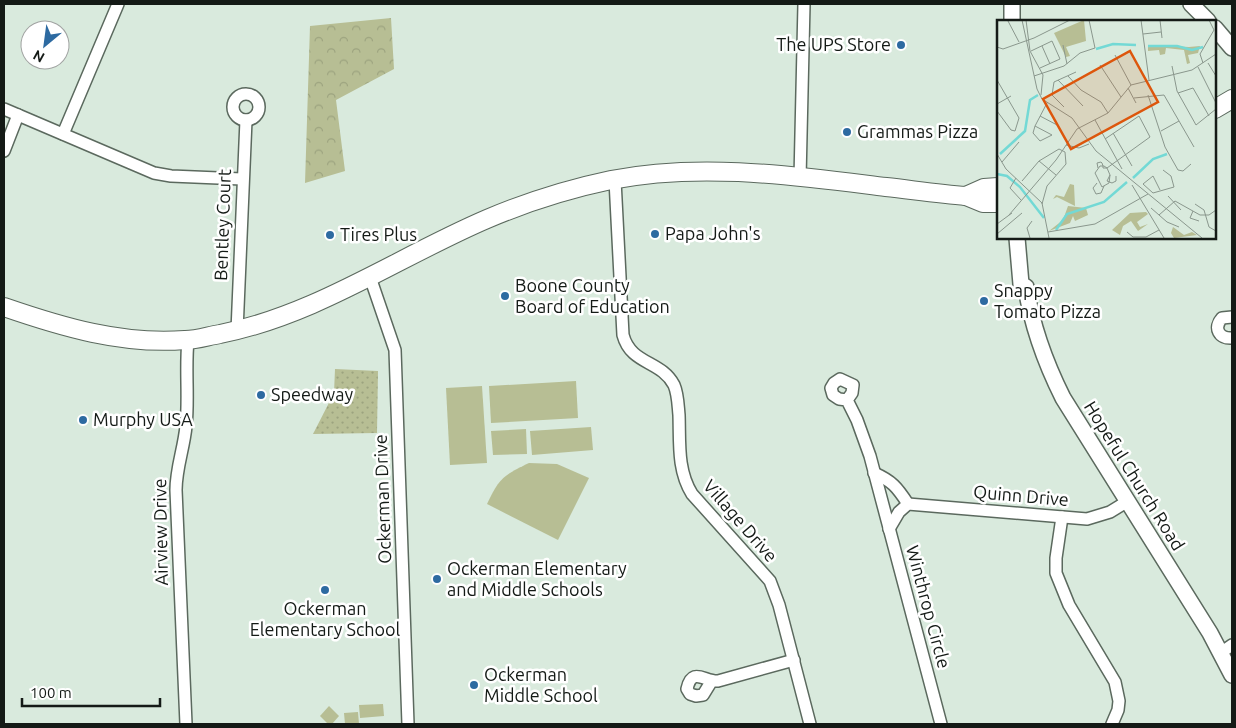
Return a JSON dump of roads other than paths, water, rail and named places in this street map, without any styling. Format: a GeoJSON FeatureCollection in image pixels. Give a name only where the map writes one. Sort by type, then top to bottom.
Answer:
{"type":"FeatureCollection","features":[{"type":"Feature","properties":{"kind":"main road"},"geometry":{"type":"LineString","coordinates":[[1012,4],[1012,20]]}},
{"type":"Feature","properties":{"kind":"main road"},"geometry":{"type":"LineString","coordinates":[[1191,4],[1207,20]]}},
{"type":"Feature","properties":{"kind":"main road"},"geometry":{"type":"LineString","coordinates":[[1216,29],[1232,48]]}},
{"type":"Feature","properties":{"kind":"main road"},"geometry":{"type":"LineString","coordinates":[[1216,108],[1232,99]]}},
{"type":"Feature","properties":{"kind":"main road"},"geometry":{"type":"LineString","coordinates":[[4,307],[52,323],[133,340],[188,340],[237,331],[276,319],[370,277],[478,223],[521,205],[615,180],[688,172],[754,173],[966,196],[983,203],[997,203]]}},
{"type":"Feature","properties":{"kind":"main road"},"geometry":{"type":"LineString","coordinates":[[966,196],[984,188],[997,187]]}},
{"type":"Feature","properties":{"kind":"main road","name":"Hopeful Church Road"},"geometry":{"type":"LineString","coordinates":[[1017,239],[1021,284],[1026,287],[1032,320],[1050,373],[1063,398],[1128,501],[1227,649],[1232,675]]}},
{"type":"Feature","properties":{"kind":"main road","name":"Hopeful Church Road"},"geometry":{"type":"LineString","coordinates":[[1026,239],[1030,283],[1026,287]]}},
{"type":"Feature","properties":{"kind":"street"},"geometry":{"type":"LineString","coordinates":[[63,134],[118,4]]}},
{"type":"Feature","properties":{"kind":"street"},"geometry":{"type":"LineString","coordinates":[[800,178],[804,4]]}},
{"type":"Feature","properties":{"kind":"street"},"geometry":{"type":"LineString","coordinates":[[4,109],[154,173],[172,176],[242,179]]}},
{"type":"Feature","properties":{"kind":"street"},"geometry":{"type":"LineString","coordinates":[[4,151],[18,115]]}},
{"type":"Feature","properties":{"kind":"street","name":"Bentley Court"},"geometry":{"type":"LineString","coordinates":[[237,331],[246,120]]}},
{"type":"Feature","properties":{"kind":"street","name":"Village Drive"},"geometry":{"type":"LineString","coordinates":[[615,180],[625,341],[633,354],[656,367],[673,384],[678,402],[681,465],[686,484],[692,494],[770,581],[779,605],[810,724]]}},
{"type":"Feature","properties":{"kind":"street","name":"Ockerman Drive"},"geometry":{"type":"LineString","coordinates":[[370,277],[395,350],[408,724]]}},
{"type":"Feature","properties":{"kind":"street"},"geometry":{"type":"LineString","coordinates":[[1232,317],[1222,318],[1218,322],[1217,328],[1219,334],[1224,338],[1232,338]]}},
{"type":"Feature","properties":{"kind":"street","name":"Airview Drive"},"geometry":{"type":"LineString","coordinates":[[186,724],[176,476],[187,419],[186,360],[188,340]]}},
{"type":"Feature","properties":{"kind":"street","name":"Winthrop Circle"},"geometry":{"type":"LineString","coordinates":[[847,400],[862,433],[882,499],[941,724]]}},
{"type":"Feature","properties":{"kind":"street"},"geometry":{"type":"LineString","coordinates":[[874,473],[889,480],[898,488],[908,504],[899,512],[889,529]]}},
{"type":"Feature","properties":{"kind":"street","name":"Quinn Drive"},"geometry":{"type":"LineString","coordinates":[[908,504],[1087,519],[1098,516],[1128,501]]}},
{"type":"Feature","properties":{"kind":"street"},"geometry":{"type":"LineString","coordinates":[[1062,517],[1056,558],[1056,573],[1068,605],[1119,691],[1118,710],[1112,724]]}},
{"type":"Feature","properties":{"kind":"street"},"geometry":{"type":"LineString","coordinates":[[711,682],[794,660]]}},
{"type":"Feature","properties":{"kind":"place","name":"The UPS Store"},"geometry":{"type":"Point","coordinates":[901,45]}},
{"type":"Feature","properties":{"kind":"place","name":"Grammas Pizza"},"geometry":{"type":"Point","coordinates":[847,132]}},
{"type":"Feature","properties":{"kind":"place","name":"Papa John's"},"geometry":{"type":"Point","coordinates":[655,234]}},
{"type":"Feature","properties":{"kind":"place","name":"Tires Plus"},"geometry":{"type":"Point","coordinates":[330,235]}},
{"type":"Feature","properties":{"kind":"place","name":"Boone County Board of Education"},"geometry":{"type":"Point","coordinates":[505,296]}},
{"type":"Feature","properties":{"kind":"place","name":"Snappy Tomato Pizza"},"geometry":{"type":"Point","coordinates":[984,301]}},
{"type":"Feature","properties":{"kind":"place","name":"Speedway"},"geometry":{"type":"Point","coordinates":[261,395]}},
{"type":"Feature","properties":{"kind":"place","name":"Murphy USA"},"geometry":{"type":"Point","coordinates":[83,420]}},
{"type":"Feature","properties":{"kind":"place","name":"Ockerman Elementary and Middle Schools"},"geometry":{"type":"Point","coordinates":[437,579]}},
{"type":"Feature","properties":{"kind":"place","name":"Ockerman Elementary School"},"geometry":{"type":"Point","coordinates":[325,590]}},
{"type":"Feature","properties":{"kind":"place","name":"Ockerman Middle School"},"geometry":{"type":"Point","coordinates":[474,685]}}]}
